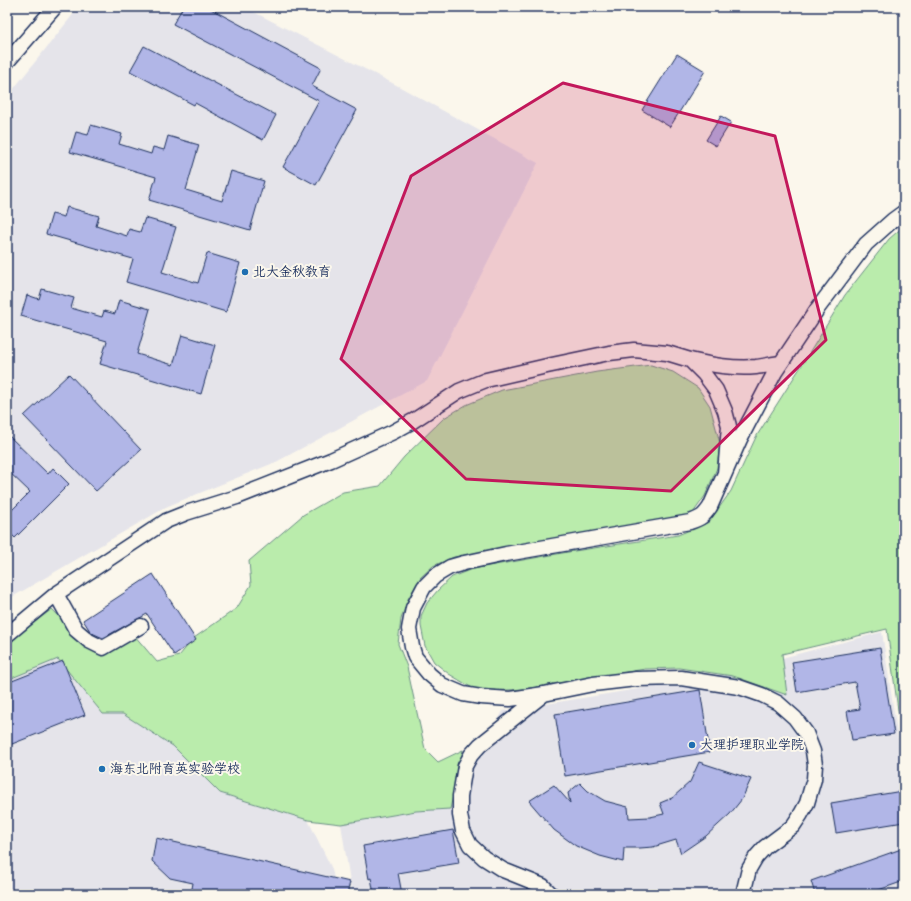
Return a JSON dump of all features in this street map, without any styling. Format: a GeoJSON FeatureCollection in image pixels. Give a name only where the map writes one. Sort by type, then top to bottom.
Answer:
{"type":"FeatureCollection","features":[{"type":"Feature","properties":{"kind":"street"},"geometry":{"type":"LineString","coordinates":[[7,62],[55,7]]}},
{"type":"Feature","properties":{"kind":"street"},"geometry":{"type":"LineString","coordinates":[[743,894],[749,869],[756,857],[765,847],[793,826],[807,803],[814,779],[815,765],[813,751],[806,733],[795,718],[778,703],[762,695],[739,687],[681,678],[636,679],[593,684],[510,699],[462,694],[442,685],[429,674],[415,657],[409,629],[413,608],[424,587],[435,576],[450,567],[506,554],[700,519],[710,507],[740,439],[775,372],[818,308],[866,244],[904,212]]}},
{"type":"Feature","properties":{"kind":"street"},"geometry":{"type":"LineString","coordinates":[[7,635],[56,594],[166,521],[237,497],[331,460],[393,432],[413,421],[459,391],[486,380],[609,353],[634,350],[667,353],[690,360],[732,368],[756,367],[781,363]]}},
{"type":"Feature","properties":{"kind":"street"},"geometry":{"type":"LineString","coordinates":[[690,360],[704,374],[716,390],[725,411],[729,426],[725,473]]}},
{"type":"Feature","properties":{"kind":"street"},"geometry":{"type":"LineString","coordinates":[[56,594],[76,630],[89,641],[103,648],[141,626]]}},
{"type":"Feature","properties":{"kind":"street"},"geometry":{"type":"LineString","coordinates":[[544,694],[471,755],[464,766],[460,796],[460,814],[463,831],[470,845],[484,858],[503,870],[543,886],[551,894]]}},
{"type":"Feature","properties":{"kind":"highlighted area"},"geometry":{"type":"Polygon","coordinates":[[[563,83],[775,136],[826,340],[671,491],[466,479],[341,359],[411,176],[563,83]]]}},
{"type":"Feature","properties":{"kind":"shaded area","name":"北大金秋教育"},"geometry":{"type":"Polygon","coordinates":[[[79,7],[244,7],[400,87],[538,163],[427,381],[276,462],[168,506],[7,600],[7,97],[79,7]]]}},
{"type":"Feature","properties":{"kind":"shaded area","name":"大理护理职业学院"},"geometry":{"type":"Polygon","coordinates":[[[882,632],[904,780],[904,887],[885,894],[352,894],[341,824],[416,811],[450,809],[503,711],[705,678],[882,632]]]}},
{"type":"Feature","properties":{"kind":"shaded area","name":"海东北附育英实验学校"},"geometry":{"type":"Polygon","coordinates":[[[58,659],[103,714],[123,714],[173,746],[220,793],[308,820],[332,869],[337,894],[7,894],[7,680],[58,659]]]}},
{"type":"Feature","properties":{"kind":"green space"},"geometry":{"type":"Polygon","coordinates":[[[904,226],[904,754],[887,629],[782,654],[787,695],[733,676],[679,668],[645,669],[524,689],[491,691],[474,689],[449,674],[434,662],[425,646],[421,626],[421,616],[427,603],[452,577],[472,569],[678,535],[709,522],[731,491],[756,437],[845,295],[889,239],[904,226]]]}},
{"type":"Feature","properties":{"kind":"green space"},"geometry":{"type":"Polygon","coordinates":[[[651,365],[673,372],[698,388],[710,406],[720,443],[717,468],[705,496],[693,513],[681,517],[454,557],[433,566],[420,578],[408,599],[401,619],[398,644],[407,667],[425,749],[438,762],[463,750],[450,809],[416,811],[341,824],[308,820],[220,793],[173,746],[123,714],[103,714],[58,659],[7,680],[7,643],[52,609],[82,640],[106,651],[134,635],[157,662],[179,656],[194,638],[237,608],[251,585],[249,561],[303,515],[343,492],[380,486],[404,457],[444,418],[466,405],[502,390],[597,372],[651,365]]]}},
{"type":"Feature","properties":{"kind":"building"},"geometry":{"type":"Polygon","coordinates":[[[183,7],[207,7],[321,68],[312,86],[357,110],[316,185],[283,167],[319,101],[173,24],[183,7]]]}},
{"type":"Feature","properties":{"kind":"building"},"geometry":{"type":"Polygon","coordinates":[[[144,46],[276,115],[263,140],[195,103],[194,105],[130,71],[144,46]]]}},
{"type":"Feature","properties":{"kind":"building"},"geometry":{"type":"Polygon","coordinates":[[[677,54],[705,71],[670,127],[642,110],[677,54]]]}},
{"type":"Feature","properties":{"kind":"building"},"geometry":{"type":"Polygon","coordinates":[[[721,116],[731,122],[716,146],[706,140],[721,116]]]}},
{"type":"Feature","properties":{"kind":"building"},"geometry":{"type":"Polygon","coordinates":[[[91,125],[122,134],[119,144],[151,154],[153,147],[164,150],[168,136],[199,145],[186,190],[222,201],[231,171],[264,181],[250,230],[149,200],[156,177],[70,152],[76,132],[88,135],[91,125]]]}},
{"type":"Feature","properties":{"kind":"building"},"geometry":{"type":"Polygon","coordinates":[[[67,207],[99,216],[96,226],[127,236],[129,229],[140,232],[145,218],[176,227],[162,272],[198,283],[207,253],[240,263],[226,312],[126,282],[133,259],[46,234],[52,214],[64,217],[67,207]]]}},
{"type":"Feature","properties":{"kind":"building"},"geometry":{"type":"Polygon","coordinates":[[[42,289],[74,298],[71,308],[102,317],[104,311],[115,314],[119,300],[150,309],[137,354],[173,365],[182,335],[215,345],[201,394],[100,364],[107,341],[21,316],[27,295],[39,299],[42,289]]]}},
{"type":"Feature","properties":{"kind":"building"},"geometry":{"type":"Polygon","coordinates":[[[69,374],[141,450],[96,491],[24,416],[69,374]]]}},
{"type":"Feature","properties":{"kind":"building"},"geometry":{"type":"Polygon","coordinates":[[[7,434],[48,474],[53,468],[69,484],[15,538],[7,530],[7,515],[30,492],[7,470],[7,434]]]}},
{"type":"Feature","properties":{"kind":"building"},"geometry":{"type":"Polygon","coordinates":[[[153,574],[196,640],[174,655],[147,614],[103,638],[90,631],[83,620],[153,574]]]}},
{"type":"Feature","properties":{"kind":"building"},"geometry":{"type":"Polygon","coordinates":[[[880,648],[894,734],[852,740],[847,711],[860,709],[855,682],[797,692],[792,662],[880,648]]]}},
{"type":"Feature","properties":{"kind":"building"},"geometry":{"type":"Polygon","coordinates":[[[63,661],[85,715],[7,746],[7,683],[63,661]]]}},
{"type":"Feature","properties":{"kind":"building"},"geometry":{"type":"Polygon","coordinates":[[[700,690],[710,752],[565,776],[555,714],[700,690]]]}},
{"type":"Feature","properties":{"kind":"building"},"geometry":{"type":"Polygon","coordinates":[[[699,762],[751,779],[742,799],[730,814],[706,836],[681,853],[676,840],[653,847],[624,848],[623,862],[600,856],[576,846],[554,830],[529,801],[554,785],[570,803],[568,793],[580,783],[588,791],[605,801],[628,807],[629,818],[650,817],[664,814],[660,803],[672,798],[690,782],[699,762]]]}},
{"type":"Feature","properties":{"kind":"building"},"geometry":{"type":"Polygon","coordinates":[[[902,791],[904,801],[904,822],[836,833],[831,803],[902,791]]]}},
{"type":"Feature","properties":{"kind":"building"},"geometry":{"type":"Polygon","coordinates":[[[453,830],[459,863],[398,873],[402,894],[374,894],[371,878],[369,879],[363,846],[453,830]]]}},
{"type":"Feature","properties":{"kind":"building"},"geometry":{"type":"Polygon","coordinates":[[[156,838],[350,882],[347,894],[191,894],[193,883],[170,878],[152,861],[156,838]]]}},
{"type":"Feature","properties":{"kind":"building"},"geometry":{"type":"Polygon","coordinates":[[[904,848],[904,881],[867,894],[815,894],[811,881],[904,848]]]}},
{"type":"Feature","properties":{"kind":"place","name":"北大金秋教育"},"geometry":{"type":"Point","coordinates":[245,272]}},
{"type":"Feature","properties":{"kind":"place","name":"大理护理职业学院"},"geometry":{"type":"Point","coordinates":[692,745]}},
{"type":"Feature","properties":{"kind":"place","name":"海东北附育英实验学校"},"geometry":{"type":"Point","coordinates":[102,769]}}]}
